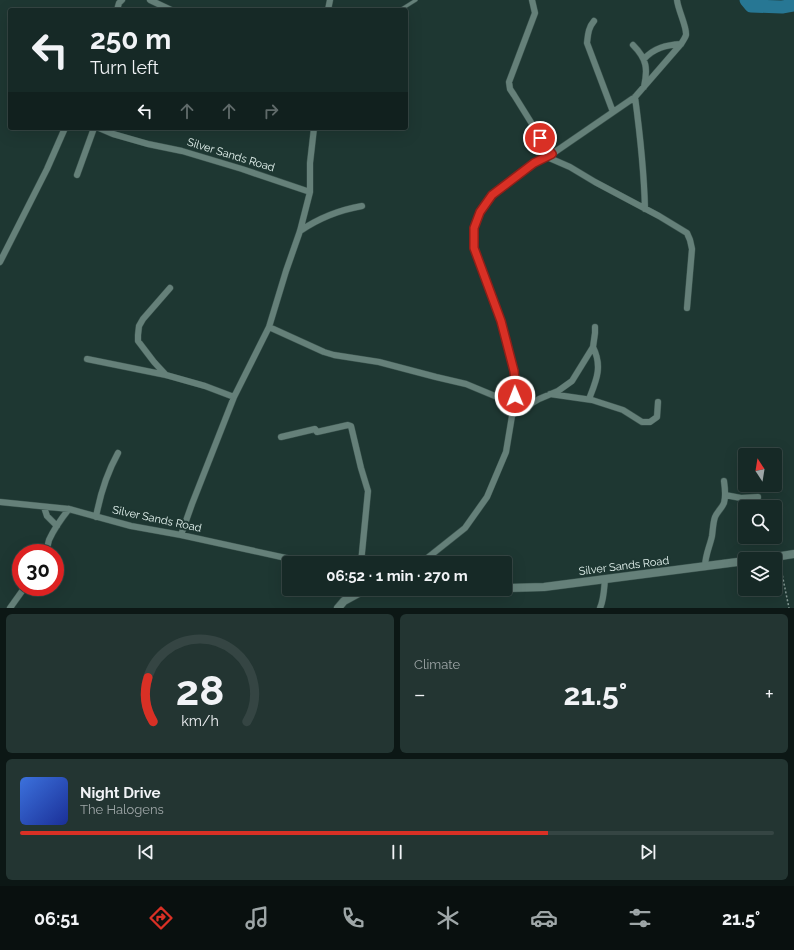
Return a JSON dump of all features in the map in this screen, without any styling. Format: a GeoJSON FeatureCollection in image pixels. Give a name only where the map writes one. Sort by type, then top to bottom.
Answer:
{"type":"FeatureCollection","features":[{"type":"Feature","properties":{"kind":"street"},"geometry":{"type":"LineString","coordinates":[[150,0],[167,8]]}},
{"type":"Feature","properties":{"kind":"street"},"geometry":{"type":"LineString","coordinates":[[532,0],[535,13],[509,82],[510,90],[547,148],[549,155],[687,233],[692,249],[687,308]]}},
{"type":"Feature","properties":{"kind":"street"},"geometry":{"type":"LineString","coordinates":[[430,556],[465,528],[487,497],[506,452],[514,404],[516,388],[514,371],[501,321],[474,248],[474,228],[480,212],[492,195],[534,163],[549,155],[635,97],[681,44],[686,34],[677,0]]}},
{"type":"Feature","properties":{"kind":"street"},"geometry":{"type":"LineString","coordinates":[[594,21],[590,26],[587,44],[613,112]]}},
{"type":"Feature","properties":{"kind":"street"},"geometry":{"type":"LineString","coordinates":[[644,59],[651,52],[661,47],[681,44]]}},
{"type":"Feature","properties":{"kind":"street"},"geometry":{"type":"LineString","coordinates":[[633,45],[644,59],[647,73],[644,87]]}},
{"type":"Feature","properties":{"kind":"street"},"geometry":{"type":"LineString","coordinates":[[635,97],[639,122],[645,209]]}},
{"type":"Feature","properties":{"kind":"street"},"geometry":{"type":"LineString","coordinates":[[0,262],[64,130]]}},
{"type":"Feature","properties":{"kind":"street"},"geometry":{"type":"LineString","coordinates":[[77,175],[93,130]]}},
{"type":"Feature","properties":{"kind":"street","name":"Silver Sands Road"},"geometry":{"type":"LineString","coordinates":[[104,130],[148,144],[182,151],[242,169],[310,192]]}},
{"type":"Feature","properties":{"kind":"street"},"geometry":{"type":"LineString","coordinates":[[181,535],[234,397],[269,327],[300,231],[310,192],[310,163],[314,130]]}},
{"type":"Feature","properties":{"kind":"street"},"geometry":{"type":"LineString","coordinates":[[300,231],[332,213],[362,206]]}},
{"type":"Feature","properties":{"kind":"street"},"geometry":{"type":"LineString","coordinates":[[166,375],[138,342],[138,335],[139,326],[143,319],[170,288]]}},
{"type":"Feature","properties":{"kind":"street"},"geometry":{"type":"LineString","coordinates":[[269,327],[329,354],[379,362],[466,384],[514,404]]}},
{"type":"Feature","properties":{"kind":"street"},"geometry":{"type":"LineString","coordinates":[[512,414],[558,391],[575,378],[594,347],[595,327]]}},
{"type":"Feature","properties":{"kind":"street"},"geometry":{"type":"LineString","coordinates":[[589,400],[598,372],[598,359],[594,347]]}},
{"type":"Feature","properties":{"kind":"street"},"geometry":{"type":"LineString","coordinates":[[87,359],[166,375],[205,386],[234,397]]}},
{"type":"Feature","properties":{"kind":"street"},"geometry":{"type":"LineString","coordinates":[[550,394],[589,400],[623,410],[642,422],[650,422],[657,417],[658,402]]}},
{"type":"Feature","properties":{"kind":"street"},"geometry":{"type":"LineString","coordinates":[[281,437],[315,430],[317,432],[348,425],[351,426],[360,468],[368,491],[362,556]]}},
{"type":"Feature","properties":{"kind":"street"},"geometry":{"type":"LineString","coordinates":[[96,517],[98,504],[107,477],[118,453]]}},
{"type":"Feature","properties":{"kind":"street"},"geometry":{"type":"LineString","coordinates":[[705,567],[705,560],[710,545],[713,523],[715,516],[723,504],[725,495],[724,481]]}},
{"type":"Feature","properties":{"kind":"street"},"geometry":{"type":"LineString","coordinates":[[725,495],[741,498],[758,497]]}},
{"type":"Feature","properties":{"kind":"street","name":"Silver Sands Road"},"geometry":{"type":"LineString","coordinates":[[0,502],[69,509],[130,526],[181,535],[282,557]]}},
{"type":"Feature","properties":{"kind":"street"},"geometry":{"type":"LineString","coordinates":[[44,507],[47,516],[57,526]]}},
{"type":"Feature","properties":{"kind":"street"},"geometry":{"type":"LineString","coordinates":[[48,544],[57,526],[69,509]]}},
{"type":"Feature","properties":{"kind":"street"},"geometry":{"type":"LineString","coordinates":[[782,556],[794,554]]}},
{"type":"Feature","properties":{"kind":"street","name":"Silver Sands Road"},"geometry":{"type":"LineString","coordinates":[[512,588],[544,587],[738,562]]}},
{"type":"Feature","properties":{"kind":"street"},"geometry":{"type":"LineString","coordinates":[[600,608],[604,593],[604,579]]}},
{"type":"Feature","properties":{"kind":"street"},"geometry":{"type":"LineString","coordinates":[[10,608],[19,596]]}},
{"type":"Feature","properties":{"kind":"street"},"geometry":{"type":"LineString","coordinates":[[338,608],[344,601],[352,596]]}},
{"type":"Feature","properties":{"kind":"lane"},"geometry":{"type":"LineString","coordinates":[[403,8],[416,0]]}},
{"type":"Feature","properties":{"kind":"path"},"geometry":{"type":"LineString","coordinates":[[782,576],[789,608]]}},
{"type":"Feature","properties":{"kind":"waterway"},"geometry":{"type":"LineString","coordinates":[[746,0],[751,6],[782,7],[794,5]]}},
{"type":"Feature","properties":{"kind":"route"},"geometry":{"type":"LineString","coordinates":[[515,396],[516,388],[514,371],[501,321],[474,248],[474,228],[480,212],[492,195],[534,163],[552,154],[540,138]]}}]}
